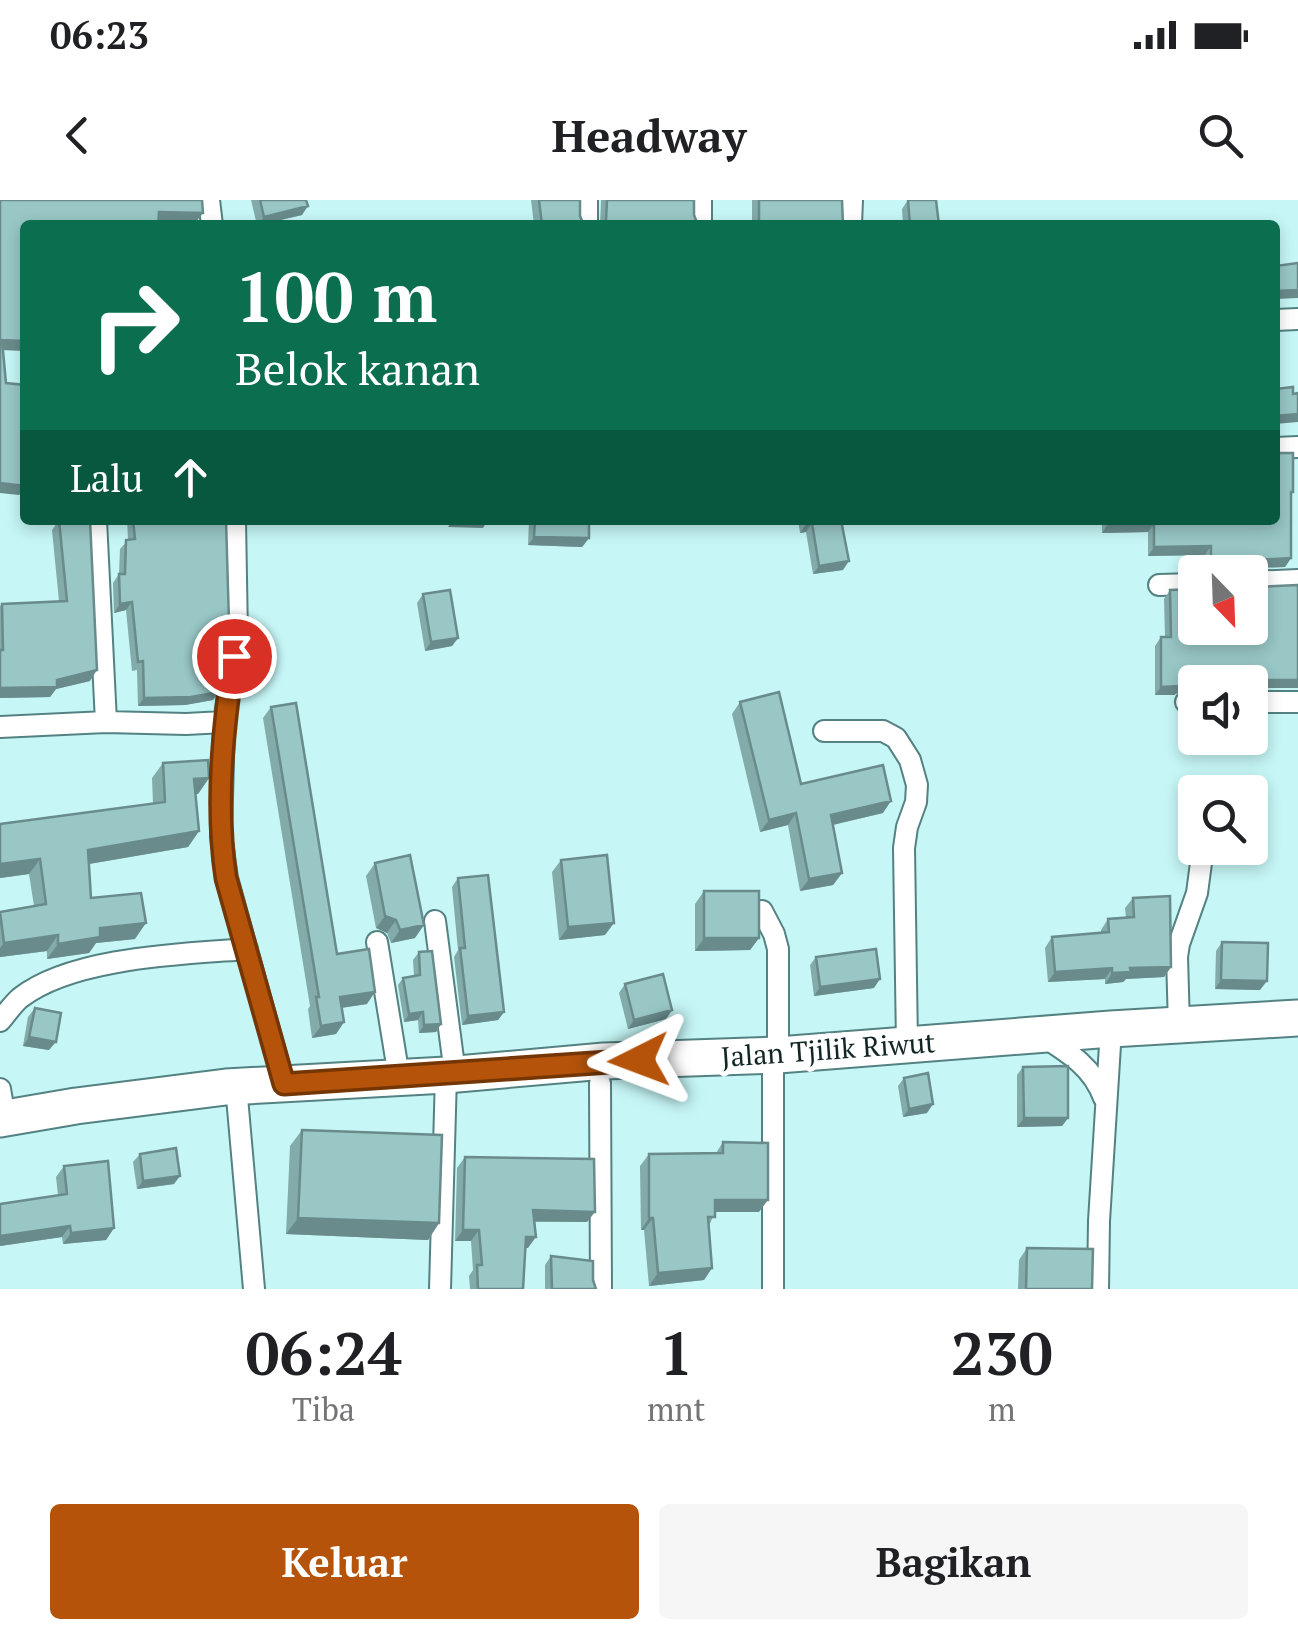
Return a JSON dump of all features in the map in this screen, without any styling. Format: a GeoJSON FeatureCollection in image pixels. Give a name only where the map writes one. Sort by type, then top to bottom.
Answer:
{"type":"FeatureCollection","features":[{"type":"Feature","properties":{"kind":"highway","name":"Jalan Tjilik Riwut"},"geometry":{"type":"LineString","coordinates":[[2,1109],[76,1106],[236,1086],[604,1061],[776,1055],[1112,1028],[1298,1018]]}},
{"type":"Feature","properties":{"kind":"street"},"geometry":{"type":"LineString","coordinates":[[96,525],[106,722]]}},
{"type":"Feature","properties":{"kind":"street"},"geometry":{"type":"LineString","coordinates":[[235,525],[237,636],[224,722],[222,853],[284,1084]]}},
{"type":"Feature","properties":{"kind":"street"},"geometry":{"type":"LineString","coordinates":[[1268,581],[1298,580]]}},
{"type":"Feature","properties":{"kind":"street"},"geometry":{"type":"LineString","coordinates":[[1159,585],[1178,584]]}},
{"type":"Feature","properties":{"kind":"street"},"geometry":{"type":"LineString","coordinates":[[1268,702],[1298,702]]}},
{"type":"Feature","properties":{"kind":"street"},"geometry":{"type":"LineString","coordinates":[[0,727],[224,722]]}},
{"type":"Feature","properties":{"kind":"street"},"geometry":{"type":"LineString","coordinates":[[824,731],[882,731],[896,738],[910,760],[917,785],[904,848],[907,1044]]}},
{"type":"Feature","properties":{"kind":"street"},"geometry":{"type":"LineString","coordinates":[[1178,1024],[1177,956],[1197,893],[1201,865]]}},
{"type":"Feature","properties":{"kind":"street"},"geometry":{"type":"LineString","coordinates":[[762,911],[778,949],[773,1289]]}},
{"type":"Feature","properties":{"kind":"street"},"geometry":{"type":"LineString","coordinates":[[435,921],[451,1074],[440,1289]]}},
{"type":"Feature","properties":{"kind":"street"},"geometry":{"type":"LineString","coordinates":[[378,942],[399,1077]]}},
{"type":"Feature","properties":{"kind":"street"},"geometry":{"type":"LineString","coordinates":[[0,1021],[18,999],[48,981],[98,966],[150,956],[247,949]]}},
{"type":"Feature","properties":{"kind":"street"},"geometry":{"type":"LineString","coordinates":[[1098,1289],[1112,1028]]}},
{"type":"Feature","properties":{"kind":"street"},"geometry":{"type":"LineString","coordinates":[[1040,1034],[1079,1060],[1095,1078],[1106,1105]]}},
{"type":"Feature","properties":{"kind":"street"},"geometry":{"type":"LineString","coordinates":[[600,1083],[602,1289]]}},
{"type":"Feature","properties":{"kind":"street"},"geometry":{"type":"LineString","coordinates":[[236,1086],[254,1289]]}},
{"type":"Feature","properties":{"kind":"building"},"geometry":{"type":"Polygon","coordinates":[[[0,200],[202,200],[203,213],[159,212],[158,220],[20,220],[20,341],[2,340],[6,383],[20,384],[20,485],[0,483],[0,200]]]}},
{"type":"Feature","properties":{"kind":"building"},"geometry":{"type":"Polygon","coordinates":[[[260,200],[306,200],[308,206],[264,217],[260,200]]]}},
{"type":"Feature","properties":{"kind":"building"},"geometry":{"type":"Polygon","coordinates":[[[539,200],[580,200],[582,220],[541,220],[539,200]]]}},
{"type":"Feature","properties":{"kind":"building"},"geometry":{"type":"Polygon","coordinates":[[[607,200],[694,200],[696,220],[606,220],[607,200]]]}},
{"type":"Feature","properties":{"kind":"building"},"geometry":{"type":"Polygon","coordinates":[[[759,200],[842,200],[843,220],[759,220],[759,200]]]}},
{"type":"Feature","properties":{"kind":"building"},"geometry":{"type":"Polygon","coordinates":[[[908,200],[936,200],[938,220],[910,220],[908,200]]]}},
{"type":"Feature","properties":{"kind":"building"},"geometry":{"type":"Polygon","coordinates":[[[1298,263],[1298,290],[1280,291],[1280,265],[1298,263]]]}},
{"type":"Feature","properties":{"kind":"building"},"geometry":{"type":"Polygon","coordinates":[[[1293,387],[1293,394],[1298,393],[1298,414],[1280,416],[1280,388],[1293,387]]]}},
{"type":"Feature","properties":{"kind":"building"},"geometry":{"type":"Polygon","coordinates":[[[1280,453],[1293,453],[1291,558],[1211,555],[1211,546],[1154,547],[1154,525],[1280,525],[1280,453]]]}},
{"type":"Feature","properties":{"kind":"building"},"geometry":{"type":"Polygon","coordinates":[[[59,525],[90,525],[97,670],[57,680],[57,687],[0,688],[2,604],[67,601],[59,525]]]}},
{"type":"Feature","properties":{"kind":"building"},"geometry":{"type":"Polygon","coordinates":[[[134,525],[226,525],[229,623],[225,623],[225,657],[218,658],[219,692],[144,698],[143,661],[138,662],[132,602],[120,604],[119,574],[125,574],[126,540],[135,539],[134,525]]]}},
{"type":"Feature","properties":{"kind":"building"},"geometry":{"type":"Polygon","coordinates":[[[535,525],[589,525],[589,538],[534,537],[535,525]]]}},
{"type":"Feature","properties":{"kind":"building"},"geometry":{"type":"Polygon","coordinates":[[[812,525],[842,525],[849,561],[819,566],[812,525]]]}},
{"type":"Feature","properties":{"kind":"building"},"geometry":{"type":"Polygon","coordinates":[[[1298,585],[1298,680],[1268,680],[1268,665],[1178,665],[1178,686],[1161,687],[1161,637],[1171,637],[1170,590],[1178,590],[1178,645],[1268,645],[1268,586],[1298,585]]]}},
{"type":"Feature","properties":{"kind":"building"},"geometry":{"type":"Polygon","coordinates":[[[450,590],[458,638],[431,642],[423,594],[450,590]]]}},
{"type":"Feature","properties":{"kind":"building"},"geometry":{"type":"Polygon","coordinates":[[[779,692],[801,784],[883,765],[891,801],[831,815],[842,873],[809,879],[796,813],[769,820],[740,702],[779,692]]]}},
{"type":"Feature","properties":{"kind":"building"},"geometry":{"type":"Polygon","coordinates":[[[296,703],[337,954],[369,949],[375,992],[340,997],[344,1022],[321,1026],[271,707],[296,703]]]}},
{"type":"Feature","properties":{"kind":"building"},"geometry":{"type":"Polygon","coordinates":[[[208,760],[209,778],[194,779],[199,831],[88,850],[91,898],[141,893],[146,923],[100,928],[100,937],[58,944],[58,935],[4,943],[0,912],[46,904],[40,859],[0,864],[0,824],[165,802],[163,763],[208,760]]]}},
{"type":"Feature","properties":{"kind":"building"},"geometry":{"type":"Polygon","coordinates":[[[410,855],[424,925],[400,930],[396,920],[385,916],[375,863],[410,855]]]}},
{"type":"Feature","properties":{"kind":"building"},"geometry":{"type":"Polygon","coordinates":[[[607,855],[614,923],[568,927],[561,860],[607,855]]]}},
{"type":"Feature","properties":{"kind":"building"},"geometry":{"type":"Polygon","coordinates":[[[488,875],[504,1012],[468,1016],[460,948],[465,948],[458,878],[488,875]]]}},
{"type":"Feature","properties":{"kind":"building"},"geometry":{"type":"Polygon","coordinates":[[[704,891],[759,891],[759,938],[704,938],[704,891]]]}},
{"type":"Feature","properties":{"kind":"building"},"geometry":{"type":"Polygon","coordinates":[[[1170,896],[1171,967],[1130,968],[1131,972],[1112,973],[1112,968],[1055,972],[1052,937],[1109,932],[1108,919],[1134,917],[1133,898],[1170,896]]]}},
{"type":"Feature","properties":{"kind":"building"},"geometry":{"type":"Polygon","coordinates":[[[1222,942],[1268,943],[1267,981],[1221,980],[1222,942]]]}},
{"type":"Feature","properties":{"kind":"building"},"geometry":{"type":"Polygon","coordinates":[[[876,949],[880,979],[820,987],[816,957],[876,949]]]}},
{"type":"Feature","properties":{"kind":"building"},"geometry":{"type":"Polygon","coordinates":[[[432,951],[441,1024],[424,1025],[423,1012],[409,1014],[403,978],[420,975],[419,952],[432,951]]]}},
{"type":"Feature","properties":{"kind":"building"},"geometry":{"type":"Polygon","coordinates":[[[663,974],[672,1010],[634,1020],[625,984],[663,974]]]}},
{"type":"Feature","properties":{"kind":"building"},"geometry":{"type":"Polygon","coordinates":[[[35,1008],[61,1013],[56,1042],[29,1037],[35,1008]]]}},
{"type":"Feature","properties":{"kind":"building"},"geometry":{"type":"Polygon","coordinates":[[[1068,1066],[1068,1118],[1024,1118],[1023,1067],[1068,1066]]]}},
{"type":"Feature","properties":{"kind":"building"},"geometry":{"type":"Polygon","coordinates":[[[928,1073],[933,1104],[909,1109],[904,1078],[928,1073]]]}},
{"type":"Feature","properties":{"kind":"building"},"geometry":{"type":"Polygon","coordinates":[[[302,1130],[442,1135],[439,1223],[298,1218],[302,1130]]]}},
{"type":"Feature","properties":{"kind":"building"},"geometry":{"type":"Polygon","coordinates":[[[723,1142],[768,1143],[768,1200],[715,1200],[715,1217],[708,1217],[712,1268],[658,1273],[653,1218],[649,1218],[649,1154],[723,1153],[723,1142]]]}},
{"type":"Feature","properties":{"kind":"building"},"geometry":{"type":"Polygon","coordinates":[[[176,1148],[180,1176],[143,1181],[140,1154],[176,1148]]]}},
{"type":"Feature","properties":{"kind":"building"},"geometry":{"type":"Polygon","coordinates":[[[465,1157],[594,1159],[595,1212],[533,1210],[536,1237],[526,1237],[523,1289],[478,1289],[477,1265],[482,1265],[479,1230],[463,1230],[465,1157]]]}},
{"type":"Feature","properties":{"kind":"building"},"geometry":{"type":"Polygon","coordinates":[[[108,1161],[114,1228],[71,1233],[70,1226],[0,1236],[0,1204],[67,1194],[64,1166],[108,1161]]]}},
{"type":"Feature","properties":{"kind":"building"},"geometry":{"type":"Polygon","coordinates":[[[1027,1248],[1093,1249],[1092,1289],[1026,1289],[1027,1248]]]}},
{"type":"Feature","properties":{"kind":"building"},"geometry":{"type":"Polygon","coordinates":[[[551,1256],[593,1261],[596,1289],[552,1289],[551,1256]]]}},
{"type":"Feature","properties":{"kind":"route"},"geometry":{"type":"LineString","coordinates":[[234,656],[224,722],[222,853],[284,1084],[639,1060]]}}]}
